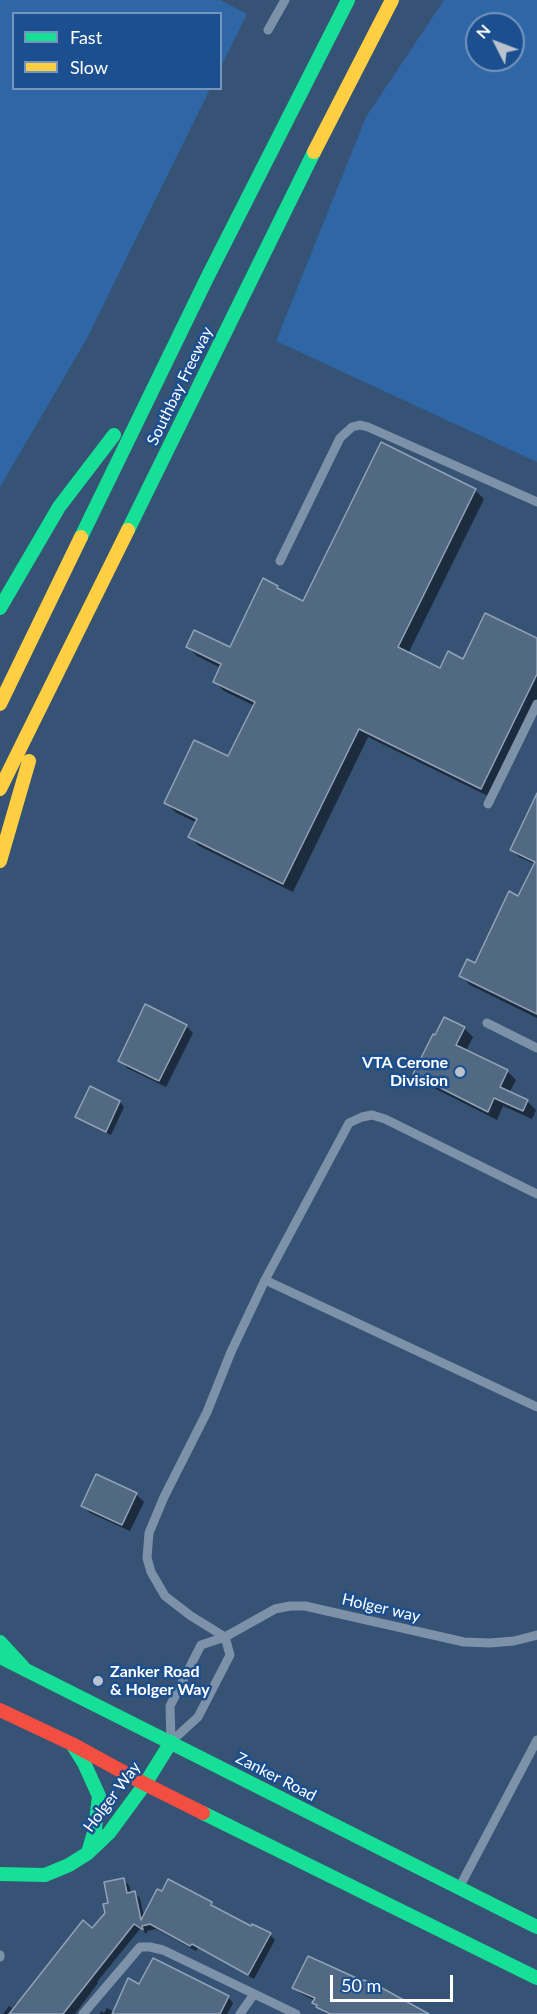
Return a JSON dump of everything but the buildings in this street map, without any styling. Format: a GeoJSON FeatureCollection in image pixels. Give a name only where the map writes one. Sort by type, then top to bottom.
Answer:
{"type":"FeatureCollection","features":[{"type":"Feature","properties":{"kind":"main road"},"geometry":{"type":"LineString","coordinates":[[0,704],[208,276],[348,0]]}},
{"type":"Feature","properties":{"kind":"main road","name":"Southbay Freeway"},"geometry":{"type":"LineString","coordinates":[[0,789],[331,117],[392,0]]}},
{"type":"Feature","properties":{"kind":"main road"},"geometry":{"type":"LineString","coordinates":[[0,608],[59,507],[117,430],[83,499]]}},
{"type":"Feature","properties":{"kind":"main road"},"geometry":{"type":"LineString","coordinates":[[0,861],[50,687]]}},
{"type":"Feature","properties":{"kind":"main road"},"geometry":{"type":"LineString","coordinates":[[0,1642],[23,1667]]}},
{"type":"Feature","properties":{"kind":"main road","name":"Zanker Road"},"geometry":{"type":"LineString","coordinates":[[0,1657],[537,1927]]}},
{"type":"Feature","properties":{"kind":"main road"},"geometry":{"type":"LineString","coordinates":[[0,1710],[72,1744],[144,1784],[537,1978]]}},
{"type":"Feature","properties":{"kind":"main road","name":"Holger Way"},"geometry":{"type":"LineString","coordinates":[[0,1874],[45,1875],[69,1865],[88,1852],[109,1833],[171,1742]]}},
{"type":"Feature","properties":{"kind":"main road"},"geometry":{"type":"LineString","coordinates":[[72,1744],[84,1763],[99,1796],[95,1829],[88,1852]]}},
{"type":"Feature","properties":{"kind":"lane"},"geometry":{"type":"LineString","coordinates":[[268,30],[285,0]]}},
{"type":"Feature","properties":{"kind":"lane"},"geometry":{"type":"LineString","coordinates":[[280,561],[340,438],[352,427],[360,425],[537,502]]}},
{"type":"Feature","properties":{"kind":"lane"},"geometry":{"type":"LineString","coordinates":[[488,804],[537,704]]}},
{"type":"Feature","properties":{"kind":"lane"},"geometry":{"type":"LineString","coordinates":[[487,1023],[537,1048]]}},
{"type":"Feature","properties":{"kind":"lane"},"geometry":{"type":"LineString","coordinates":[[225,1637],[191,1616],[165,1596],[151,1572],[147,1558],[147,1545],[165,1497],[207,1412],[231,1352],[265,1280],[349,1123],[372,1115],[385,1119],[537,1194]]}},
{"type":"Feature","properties":{"kind":"lane"},"geometry":{"type":"LineString","coordinates":[[265,1280],[537,1407]]}},
{"type":"Feature","properties":{"kind":"lane","name":"Holger way"},"geometry":{"type":"LineString","coordinates":[[225,1637],[275,1609],[290,1606],[305,1606],[464,1642],[514,1641],[537,1635]]}},
{"type":"Feature","properties":{"kind":"lane"},"geometry":{"type":"LineString","coordinates":[[171,1742],[170,1706],[201,1646],[225,1637]]}},
{"type":"Feature","properties":{"kind":"lane","name":"Holger Way"},"geometry":{"type":"LineString","coordinates":[[171,1742],[198,1717],[230,1655],[225,1637]]}},
{"type":"Feature","properties":{"kind":"lane"},"geometry":{"type":"LineString","coordinates":[[459,1888],[537,1740]]}},
{"type":"Feature","properties":{"kind":"lane"},"geometry":{"type":"LineString","coordinates":[[83,2014],[140,1947],[163,1950],[296,2014]]}},
{"type":"Feature","properties":{"kind":"lane"},"geometry":{"type":"LineString","coordinates":[[240,2014],[254,1994]]}},
{"type":"Feature","properties":{"kind":"shaded area"},"geometry":{"type":"Polygon","coordinates":[[[0,0],[220,0],[247,14],[222,65],[222,12],[12,12],[12,90],[210,90],[86,340],[0,487],[0,0]]]}},
{"type":"Feature","properties":{"kind":"shaded area"},"geometry":{"type":"Polygon","coordinates":[[[444,0],[537,0],[537,462],[276,341],[366,117],[444,0]]]}},
{"type":"Feature","properties":{"kind":"traffic: fast"},"geometry":{"type":"LineString","coordinates":[[81,537],[208,276],[348,0]]}},
{"type":"Feature","properties":{"kind":"traffic: fast"},"geometry":{"type":"LineString","coordinates":[[128,530],[314,152]]}},
{"type":"Feature","properties":{"kind":"traffic: fast"},"geometry":{"type":"LineString","coordinates":[[0,608],[59,507],[114,435]]}},
{"type":"Feature","properties":{"kind":"traffic: fast"},"geometry":{"type":"LineString","coordinates":[[0,1642],[23,1667]]}},
{"type":"Feature","properties":{"kind":"traffic: fast"},"geometry":{"type":"LineString","coordinates":[[2,1658],[537,1927]]}},
{"type":"Feature","properties":{"kind":"traffic: fast"},"geometry":{"type":"LineString","coordinates":[[0,1874],[45,1875],[69,1865],[88,1853],[109,1833],[145,1784],[171,1742]]}},
{"type":"Feature","properties":{"kind":"traffic: fast"},"geometry":{"type":"LineString","coordinates":[[72,1744],[84,1763],[99,1796],[95,1829],[88,1853]]}},
{"type":"Feature","properties":{"kind":"traffic: fast"},"geometry":{"type":"LineString","coordinates":[[203,1813],[537,1978]]}},
{"type":"Feature","properties":{"kind":"traffic: slow"},"geometry":{"type":"LineString","coordinates":[[314,152],[392,0]]}},
{"type":"Feature","properties":{"kind":"traffic: slow"},"geometry":{"type":"LineString","coordinates":[[0,789],[128,530]]}},
{"type":"Feature","properties":{"kind":"traffic: slow"},"geometry":{"type":"LineString","coordinates":[[0,704],[81,537]]}},
{"type":"Feature","properties":{"kind":"traffic: slow"},"geometry":{"type":"LineString","coordinates":[[0,861],[29,761]]}},
{"type":"Feature","properties":{"kind":"traffic: jam"},"geometry":{"type":"LineString","coordinates":[[0,1710],[72,1744],[203,1813]]}},
{"type":"Feature","properties":{"kind":"place","name":"VTA Cerone Division"},"geometry":{"type":"Point","coordinates":[460,1072]}},
{"type":"Feature","properties":{"kind":"place","name":"Zanker Road & Holger Way"},"geometry":{"type":"Point","coordinates":[98,1681]}}]}
